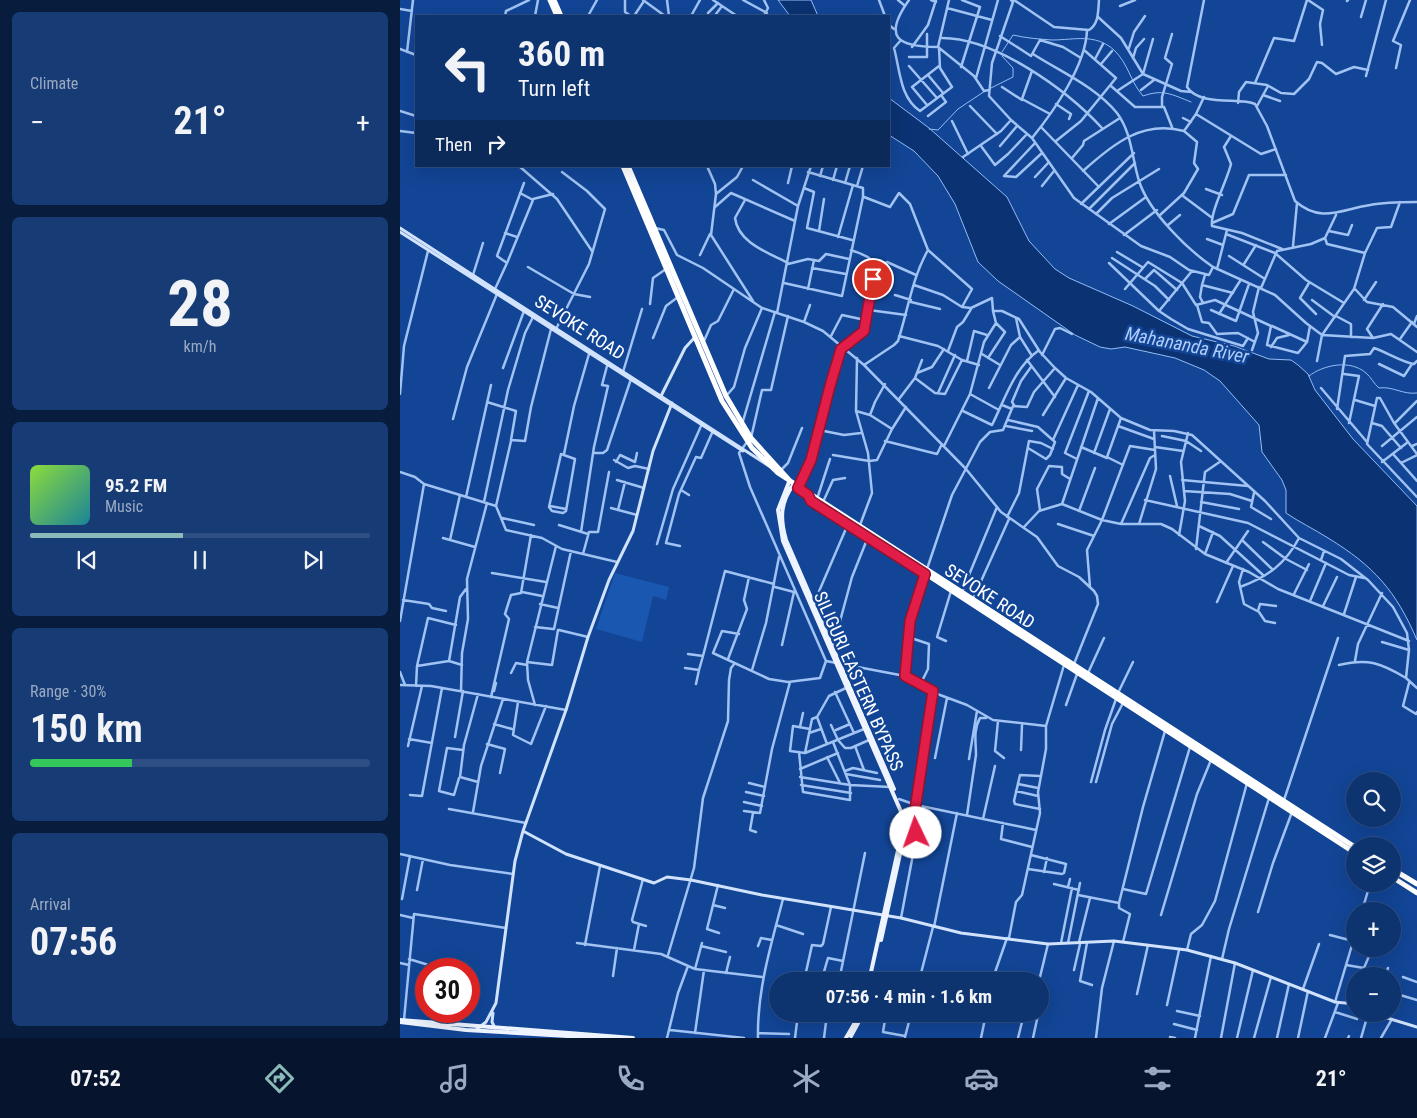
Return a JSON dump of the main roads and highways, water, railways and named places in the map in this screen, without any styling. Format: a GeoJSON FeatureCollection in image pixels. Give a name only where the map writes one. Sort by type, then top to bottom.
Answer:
{"type":"FeatureCollection","features":[{"type":"Feature","properties":{"kind":"highway"},"geometry":{"type":"LineString","coordinates":[[550,0],[558,15]]}},
{"type":"Feature","properties":{"kind":"highway"},"geometry":{"type":"LineString","coordinates":[[554,0],[561,15]]}},
{"type":"Feature","properties":{"kind":"highway"},"geometry":{"type":"LineString","coordinates":[[623,167],[722,400],[772,468],[780,472]]}},
{"type":"Feature","properties":{"kind":"highway"},"geometry":{"type":"LineString","coordinates":[[628,167],[726,396],[742,422],[750,440],[793,485],[808,495]]}},
{"type":"Feature","properties":{"kind":"highway","name":"SEVOKE ROAD"},"geometry":{"type":"LineString","coordinates":[[808,495],[1064,665],[1346,841]]}},
{"type":"Feature","properties":{"kind":"highway","name":"SEVOKE ROAD"},"geometry":{"type":"LineString","coordinates":[[808,495],[811,501],[962,593],[1074,666],[1117,697],[1123,704],[1346,847]]}},
{"type":"Feature","properties":{"kind":"highway"},"geometry":{"type":"LineString","coordinates":[[1401,874],[1417,884]]}},
{"type":"Feature","properties":{"kind":"highway"},"geometry":{"type":"LineString","coordinates":[[1401,882],[1417,892]]}},
{"type":"Feature","properties":{"kind":"main road","name":"SILIGURI EASTERN BYPASS"},"geometry":{"type":"LineString","coordinates":[[793,485],[782,505],[782,526],[791,554],[833,648],[864,728],[902,814],[903,823],[885,916]]}},
{"type":"Feature","properties":{"kind":"main road","name":"SILIGURI EASTERN BYPASS"},"geometry":{"type":"LineString","coordinates":[[793,485],[778,510],[780,529],[795,570],[904,812],[905,825],[872,972]]}},
{"type":"Feature","properties":{"kind":"main road"},"geometry":{"type":"LineString","coordinates":[[401,1021],[477,1029],[633,1038]]}},
{"type":"Feature","properties":{"kind":"main road"},"geometry":{"type":"LineString","coordinates":[[847,1038],[857,1022]]}},
{"type":"Feature","properties":{"kind":"main road"},"geometry":{"type":"LineString","coordinates":[[496,1030],[600,1038]]}},
{"type":"Feature","properties":{"kind":"water"},"geometry":{"type":"Polygon","coordinates":[[[778,0],[811,0],[818,15],[789,15],[778,0]]]}},
{"type":"Feature","properties":{"kind":"water","name":"Mahananda River"},"geometry":{"type":"Polygon","coordinates":[[[890,99],[929,128],[1007,197],[1029,241],[1055,269],[1069,278],[1133,306],[1192,336],[1234,346],[1269,359],[1291,360],[1308,374],[1315,390],[1353,439],[1417,506],[1417,640],[1401,607],[1382,581],[1371,570],[1344,548],[1286,513],[1286,490],[1282,480],[1262,452],[1259,425],[1220,381],[1204,370],[1175,358],[1125,347],[1111,349],[1100,347],[1075,335],[998,281],[978,262],[955,204],[938,176],[914,151],[890,136],[890,99]]]}},
{"type":"Feature","properties":{"kind":"waterway"},"geometry":{"type":"LineString","coordinates":[[1002,52],[1013,35],[1052,40],[1092,39],[1107,45],[1119,55],[1143,96],[1162,93],[1191,102]]}},
{"type":"Feature","properties":{"kind":"waterway"},"geometry":{"type":"LineString","coordinates":[[991,88],[1013,77],[1013,68],[1002,56]]}},
{"type":"Feature","properties":{"kind":"waterway"},"geometry":{"type":"LineString","coordinates":[[929,129],[938,130],[958,109],[985,91]]}},
{"type":"Feature","properties":{"kind":"waterway"},"geometry":{"type":"LineString","coordinates":[[1309,376],[1322,369],[1337,365],[1352,366],[1366,373],[1379,388],[1417,393]]}}]}
